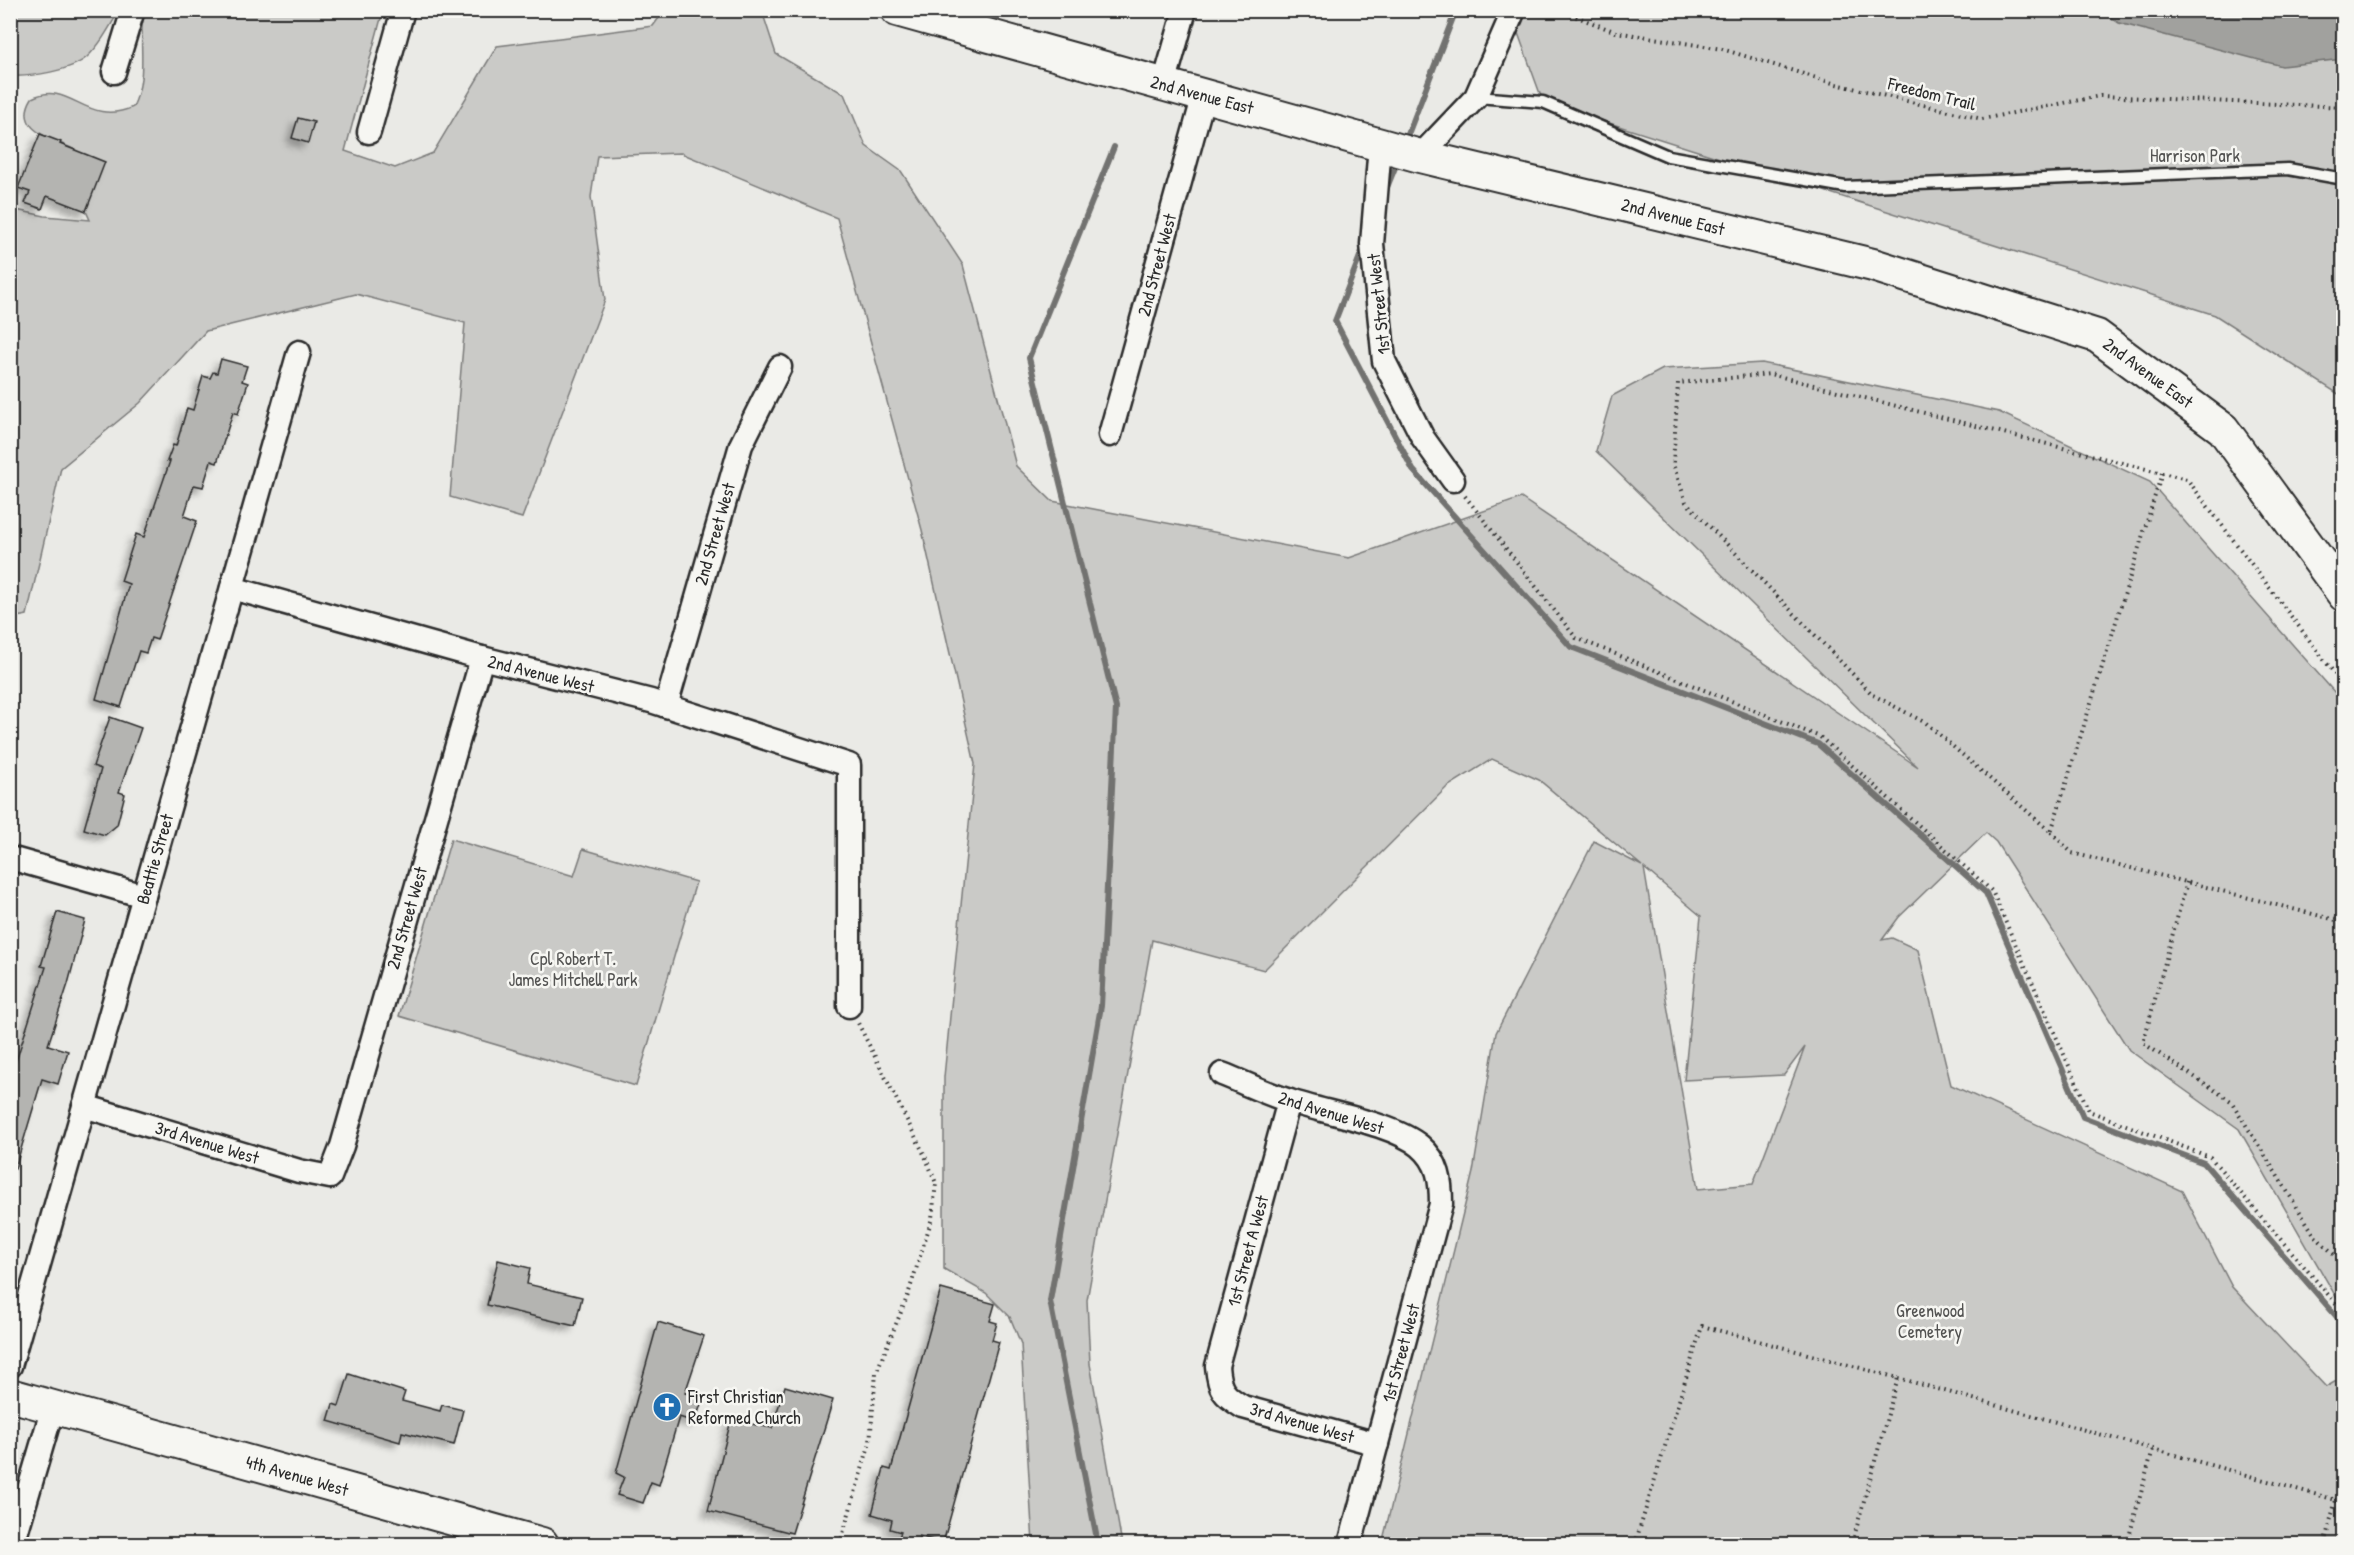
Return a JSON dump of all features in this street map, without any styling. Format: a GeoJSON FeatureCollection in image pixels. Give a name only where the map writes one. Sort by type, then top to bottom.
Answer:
{"type":"FeatureCollection","features":[{"type":"Feature","properties":{"kind":"main road","name":"2nd Avenue East"},"geometry":{"type":"LineString","coordinates":[[897,10],[1420,156],[1873,265],[2097,336],[2223,429],[2343,596]]}},
{"type":"Feature","properties":{"kind":"main road","name":"4th Avenue West"},"geometry":{"type":"LineString","coordinates":[[10,1395],[542,1545]]}},
{"type":"Feature","properties":{"kind":"street"},"geometry":{"type":"LineString","coordinates":[[114,72],[133,10]]}},
{"type":"Feature","properties":{"kind":"street"},"geometry":{"type":"LineString","coordinates":[[369,132],[403,10]]}},
{"type":"Feature","properties":{"kind":"street"},"geometry":{"type":"LineString","coordinates":[[1164,84],[1185,10]]}},
{"type":"Feature","properties":{"kind":"street"},"geometry":{"type":"LineString","coordinates":[[1420,156],[1476,96],[1514,10]]}},
{"type":"Feature","properties":{"kind":"street","name":"2nd Street West"},"geometry":{"type":"LineString","coordinates":[[1110,435],[1204,95]]}},
{"type":"Feature","properties":{"kind":"street","name":"1st Street West"},"geometry":{"type":"LineString","coordinates":[[1380,145],[1372,244],[1384,361],[1424,438],[1453,480]]}},
{"type":"Feature","properties":{"kind":"street","name":"Beattie Street"},"geometry":{"type":"LineString","coordinates":[[10,1366],[299,352]]}},
{"type":"Feature","properties":{"kind":"street","name":"2nd Street West"},"geometry":{"type":"LineString","coordinates":[[666,706],[741,445],[780,367]]}},
{"type":"Feature","properties":{"kind":"street","name":"2nd Avenue West"},"geometry":{"type":"LineString","coordinates":[[232,588],[482,658],[666,706],[849,765],[849,1006]]}},
{"type":"Feature","properties":{"kind":"street","name":"2nd Street West"},"geometry":{"type":"LineString","coordinates":[[330,1177],[342,1146],[482,658]]}},
{"type":"Feature","properties":{"kind":"street"},"geometry":{"type":"LineString","coordinates":[[10,858],[144,896]]}},
{"type":"Feature","properties":{"kind":"street","name":"2nd Avenue West"},"geometry":{"type":"LineString","coordinates":[[1222,1074],[1289,1101],[1386,1129],[1420,1146],[1434,1162]]}},
{"type":"Feature","properties":{"kind":"street","name":"1st Street A West"},"geometry":{"type":"LineString","coordinates":[[1228,1398],[1218,1385],[1217,1366],[1289,1101]]}},
{"type":"Feature","properties":{"kind":"street","name":"3rd Avenue West"},"geometry":{"type":"LineString","coordinates":[[84,1106],[298,1171],[330,1177]]}},
{"type":"Feature","properties":{"kind":"street","name":"1st Street West"},"geometry":{"type":"LineString","coordinates":[[1350,1545],[1441,1204],[1441,1179],[1434,1162]]}},
{"type":"Feature","properties":{"kind":"street","name":"3rd Avenue West"},"geometry":{"type":"LineString","coordinates":[[1228,1398],[1243,1407],[1377,1444]]}},
{"type":"Feature","properties":{"kind":"street"},"geometry":{"type":"LineString","coordinates":[[13,1545],[53,1407]]}},
{"type":"Feature","properties":{"kind":"lane"},"geometry":{"type":"LineString","coordinates":[[1476,96],[1543,102],[1668,156],[1845,187],[2288,169],[2343,179]]}},
{"type":"Feature","properties":{"kind":"path","name":"Freedom Trail"},"geometry":{"type":"LineString","coordinates":[[1559,10],[1616,32],[1722,49],[1836,84],[1982,119],[2100,96],[2343,107]]}},
{"type":"Feature","properties":{"kind":"path"},"geometry":{"type":"LineString","coordinates":[[2343,686],[2187,479],[1770,374],[1678,383],[1673,464],[1686,502],[1873,695],[1926,723],[2072,853],[2343,922]]}},
{"type":"Feature","properties":{"kind":"path"},"geometry":{"type":"LineString","coordinates":[[2051,832],[2162,473]]}},
{"type":"Feature","properties":{"kind":"path"},"geometry":{"type":"LineString","coordinates":[[1453,480],[1576,638],[1820,737],[1992,891],[2089,1111],[2210,1157],[2343,1313]]}},
{"type":"Feature","properties":{"kind":"path"},"geometry":{"type":"LineString","coordinates":[[2187,882],[2143,1043],[2231,1101],[2315,1236],[2343,1264]]}},
{"type":"Feature","properties":{"kind":"path"},"geometry":{"type":"LineString","coordinates":[[840,1545],[870,1442],[876,1373],[908,1295],[932,1218],[936,1183],[925,1156],[849,1006]]}},
{"type":"Feature","properties":{"kind":"path"},"geometry":{"type":"LineString","coordinates":[[1635,1545],[1702,1326],[2336,1500]]}},
{"type":"Feature","properties":{"kind":"path"},"geometry":{"type":"LineString","coordinates":[[1852,1545],[1898,1378]]}},
{"type":"Feature","properties":{"kind":"path"},"geometry":{"type":"LineString","coordinates":[[2127,1545],[2153,1449]]}},
{"type":"Feature","properties":{"kind":"path"},"geometry":{"type":"LineString","coordinates":[[2324,1545],[2336,1500],[2343,1494]]}},
{"type":"Feature","properties":{"kind":"green space"},"geometry":{"type":"Polygon","coordinates":[[[10,11],[119,11],[97,46],[80,62],[50,72],[11,76],[10,11]]]}},
{"type":"Feature","properties":{"kind":"green space","name":"Greenwood Cemetery"},"geometry":{"type":"Polygon","coordinates":[[[144,11],[383,11],[345,151],[395,168],[433,153],[497,46],[653,26],[664,11],[762,11],[776,54],[844,94],[866,146],[901,171],[963,265],[1016,466],[1052,501],[1349,558],[1521,498],[1918,767],[1596,451],[1612,396],[1663,369],[1762,363],[1999,412],[2150,482],[2343,702],[2343,1309],[2239,1129],[2129,1050],[1996,842],[1986,833],[1899,917],[1882,940],[1892,938],[1918,950],[1951,1085],[2182,1191],[2232,1287],[2326,1387],[2343,1377],[2343,1544],[1382,1544],[1473,1172],[1496,1033],[1594,841],[1642,866],[1539,780],[1492,759],[1447,787],[1264,970],[1152,940],[1087,1300],[1090,1364],[1122,1544],[1033,1544],[1021,1344],[1010,1317],[986,1293],[944,1269],[944,1077],[975,764],[922,530],[837,218],[681,153],[597,156],[591,197],[605,300],[522,518],[450,497],[465,323],[356,294],[206,331],[140,403],[61,468],[27,615],[11,618],[11,209],[45,216],[90,220],[86,211],[77,151],[39,132],[28,119],[27,109],[32,98],[45,94],[57,94],[103,112],[117,112],[133,107],[138,95],[142,71],[144,11]],[[1644,868],[1698,1189],[1753,1184],[1805,1047],[1784,1075],[1684,1080],[1701,916],[1644,868]]]}},
{"type":"Feature","properties":{"kind":"green space","name":"Harrison Park"},"geometry":{"type":"Polygon","coordinates":[[[1510,11],[2343,11],[2343,397],[2215,315],[1543,102],[1510,11]]]}},
{"type":"Feature","properties":{"kind":"green space","name":"Cpl Robert T. James Mitchell Park"},"geometry":{"type":"Polygon","coordinates":[[[451,839],[574,876],[583,849],[696,882],[636,1086],[399,1016],[451,839]]]}},
{"type":"Feature","properties":{"kind":"shaded area"},"geometry":{"type":"Polygon","coordinates":[[[2101,11],[2343,11],[2343,59],[2282,66],[2119,23],[2101,11]]]}},
{"type":"Feature","properties":{"kind":"building"},"geometry":{"type":"Polygon","coordinates":[[[298,118],[314,122],[308,143],[292,138],[298,118]]]}},
{"type":"Feature","properties":{"kind":"building"},"geometry":{"type":"Polygon","coordinates":[[[40,134],[105,162],[86,211],[47,196],[42,209],[25,203],[30,192],[18,188],[40,134]]]}},
{"type":"Feature","properties":{"kind":"building"},"geometry":{"type":"Polygon","coordinates":[[[221,359],[247,366],[242,381],[248,383],[238,414],[233,412],[217,463],[211,461],[203,487],[194,485],[184,516],[197,521],[157,640],[151,638],[146,653],[139,651],[121,707],[96,699],[129,584],[121,581],[136,534],[144,537],[170,461],[167,461],[173,445],[176,446],[187,408],[193,410],[203,376],[210,378],[213,372],[217,373],[221,359]]]}},
{"type":"Feature","properties":{"kind":"building"},"geometry":{"type":"Polygon","coordinates":[[[110,717],[141,728],[119,792],[125,794],[117,825],[105,835],[84,829],[101,769],[93,766],[110,717]]]}},
{"type":"Feature","properties":{"kind":"building"},"geometry":{"type":"Polygon","coordinates":[[[57,912],[85,920],[68,984],[48,1045],[68,1051],[58,1084],[42,1079],[15,1169],[10,1169],[10,1080],[46,967],[41,966],[57,912]]]}},
{"type":"Feature","properties":{"kind":"building"},"geometry":{"type":"Polygon","coordinates":[[[498,1260],[530,1268],[527,1284],[582,1297],[575,1326],[487,1305],[498,1260]]]}},
{"type":"Feature","properties":{"kind":"building"},"geometry":{"type":"Polygon","coordinates":[[[941,1289],[995,1304],[990,1321],[997,1323],[992,1340],[999,1342],[943,1543],[919,1536],[918,1542],[899,1537],[901,1532],[890,1529],[892,1520],[872,1514],[884,1468],[891,1470],[941,1289]]]}},
{"type":"Feature","properties":{"kind":"building","name":"First Christian Reformed Church"},"geometry":{"type":"Polygon","coordinates":[[[658,1322],[704,1336],[685,1393],[703,1398],[695,1422],[679,1417],[659,1485],[651,1482],[643,1503],[617,1495],[624,1477],[616,1473],[658,1322]]]}},
{"type":"Feature","properties":{"kind":"building"},"geometry":{"type":"Polygon","coordinates":[[[349,1374],[405,1392],[402,1401],[440,1411],[442,1405],[463,1410],[454,1445],[402,1432],[400,1442],[328,1421],[333,1404],[339,1406],[349,1374]]]}},
{"type":"Feature","properties":{"kind":"building"},"geometry":{"type":"Polygon","coordinates":[[[785,1386],[833,1400],[792,1533],[708,1511],[731,1420],[772,1428],[785,1386]]]}},
{"type":"Feature","properties":{"kind":"waterway"},"geometry":{"type":"LineString","coordinates":[[1405,142],[1456,10]]}},
{"type":"Feature","properties":{"kind":"waterway"},"geometry":{"type":"LineString","coordinates":[[1098,1544],[1050,1301],[1101,1006],[1116,708],[1029,358],[1114,147]]}},
{"type":"Feature","properties":{"kind":"waterway"},"geometry":{"type":"LineString","coordinates":[[1385,192],[1398,160]]}},
{"type":"Feature","properties":{"kind":"waterway"},"geometry":{"type":"LineString","coordinates":[[1364,246],[1335,321],[1413,470],[1571,647],[1818,744],[1986,893],[2083,1117],[2204,1163],[2344,1325]]}},
{"type":"Feature","properties":{"kind":"place","name":"First Christian Reformed Church"},"geometry":{"type":"Point","coordinates":[667,1407]}}]}
